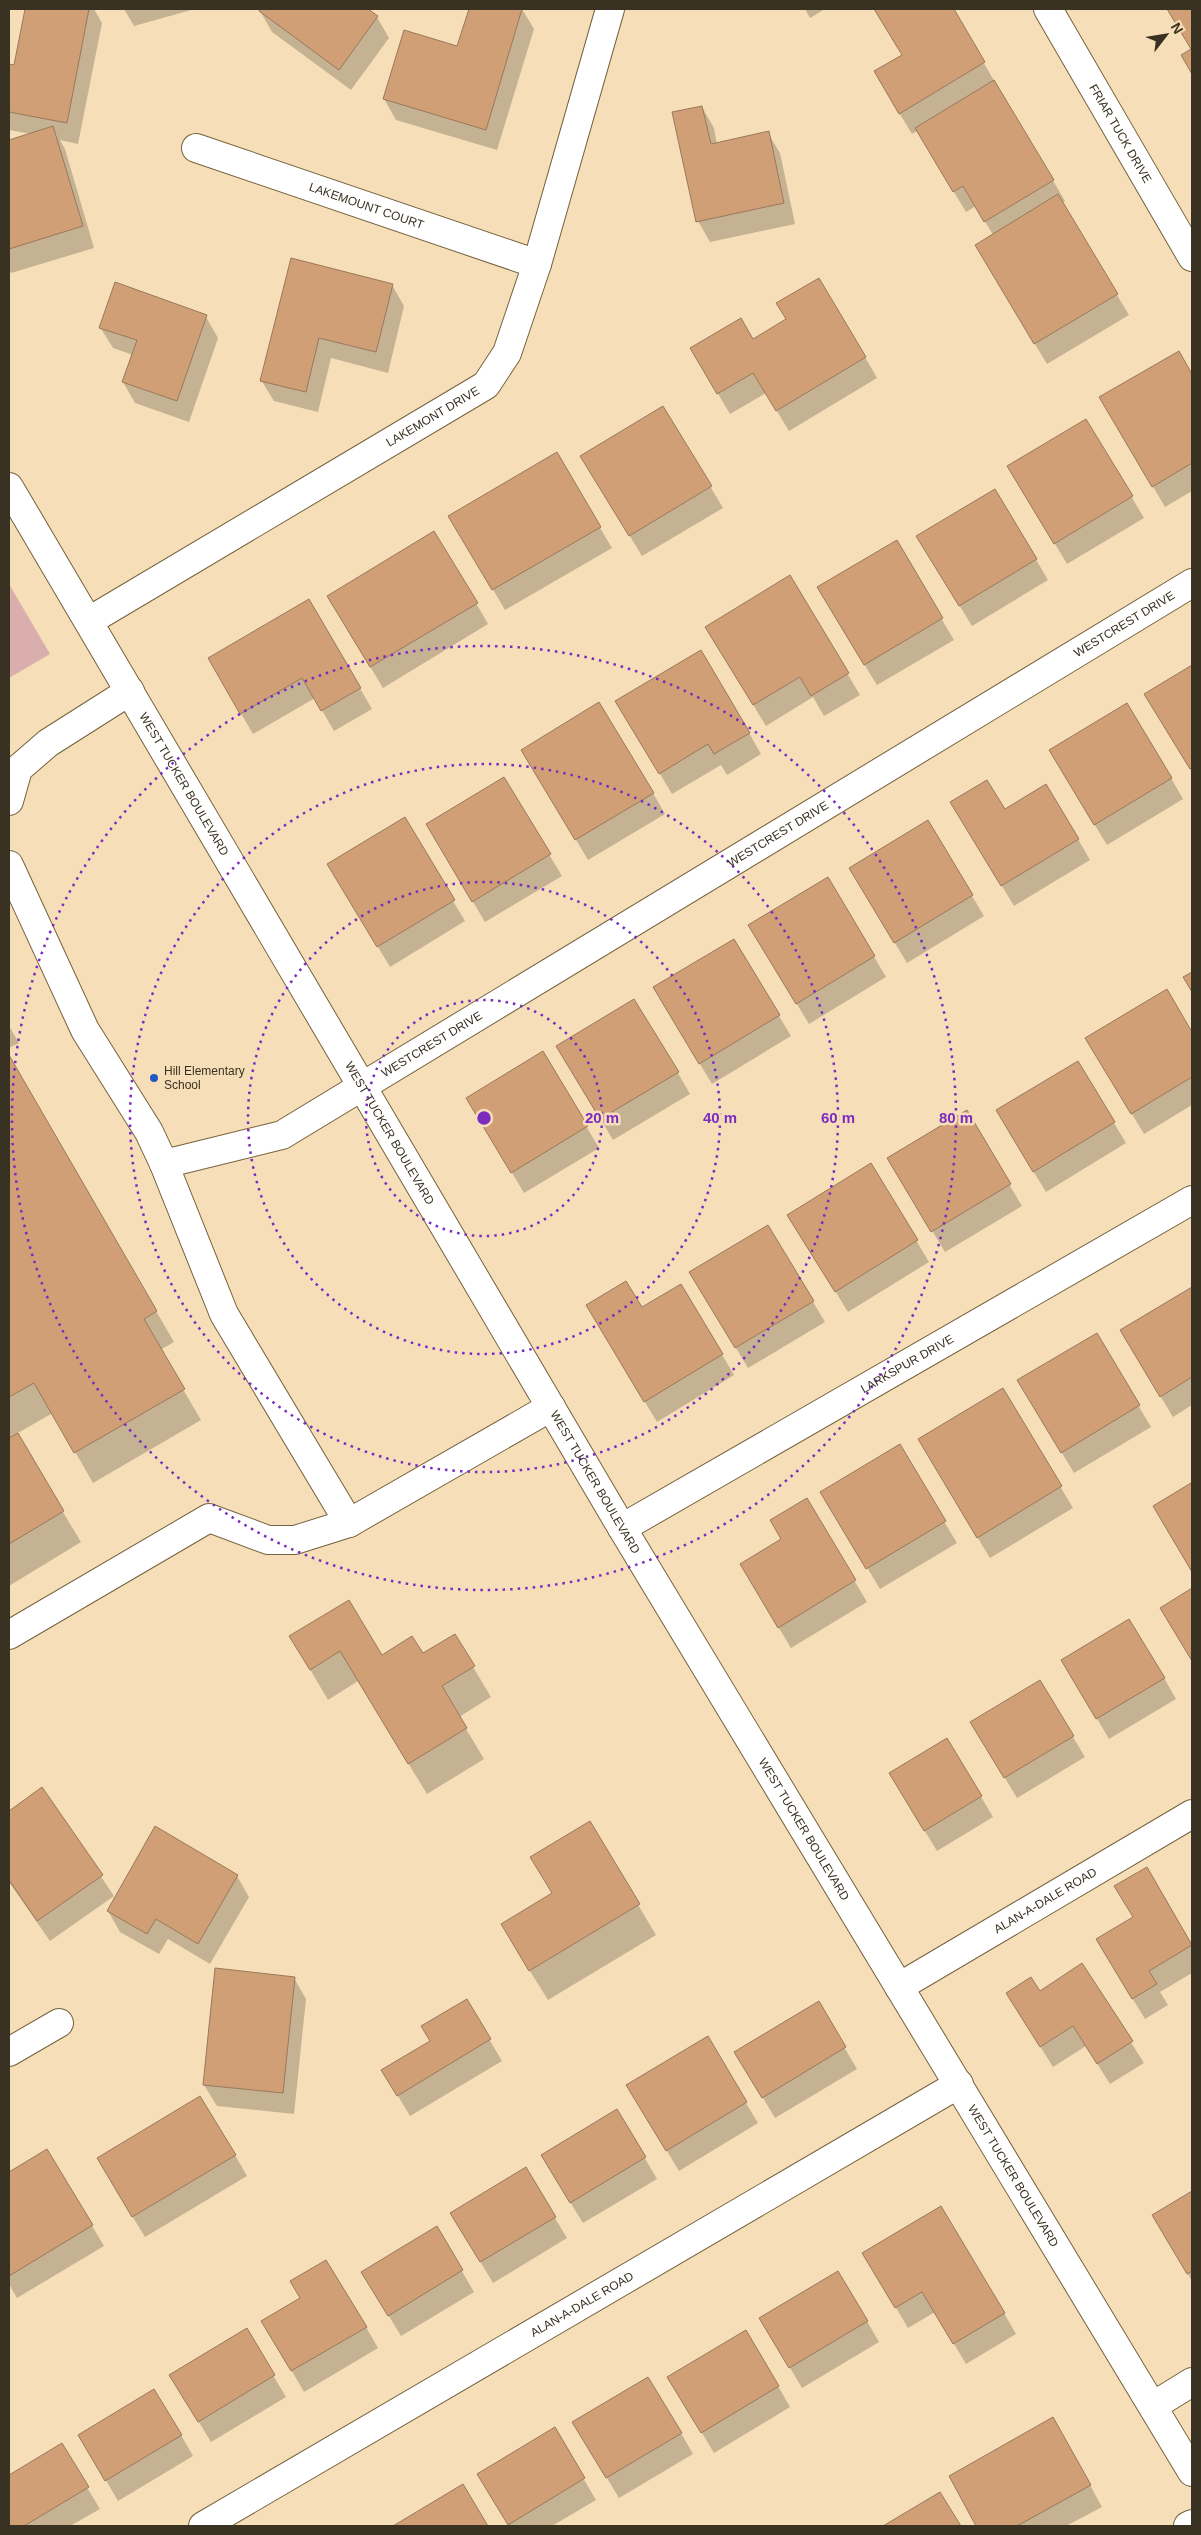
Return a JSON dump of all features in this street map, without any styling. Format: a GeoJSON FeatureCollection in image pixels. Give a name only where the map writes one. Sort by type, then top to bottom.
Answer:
{"type":"FeatureCollection","features":[{"type":"Feature","properties":{"kind":"street","name":"LAKEMONT DRIVE"},"geometry":{"type":"LineString","coordinates":[[89,621],[486,385],[506,353],[537,264],[610,9]]}},
{"type":"Feature","properties":{"kind":"street","name":"FRIAR TUCK DRIVE"},"geometry":{"type":"LineString","coordinates":[[1048,9],[1192,257]]}},
{"type":"Feature","properties":{"kind":"street","name":"LAKEMOUNT COURT"},"geometry":{"type":"LineString","coordinates":[[196,148],[537,264]]}},
{"type":"Feature","properties":{"kind":"street","name":"WEST TUCKER BOULEVARD"},"geometry":{"type":"LineString","coordinates":[[9,488],[622,1528],[1192,2472]]}},
{"type":"Feature","properties":{"kind":"street","name":"WESTCREST DRIVE"},"geometry":{"type":"LineString","coordinates":[[164,1164],[282,1135],[1192,583]]}},
{"type":"Feature","properties":{"kind":"street"},"geometry":{"type":"LineString","coordinates":[[9,801],[18,769],[48,743],[130,691]]}},
{"type":"Feature","properties":{"kind":"street"},"geometry":{"type":"LineString","coordinates":[[9,865],[85,1030],[150,1132],[224,1314],[349,1523]]}},
{"type":"Feature","properties":{"kind":"street","name":"LARKSPUR DRIVE"},"geometry":{"type":"LineString","coordinates":[[622,1528],[1192,1200]]}},
{"type":"Feature","properties":{"kind":"street"},"geometry":{"type":"LineString","coordinates":[[9,1634],[209,1518],[268,1540],[295,1540],[349,1523],[551,1407]]}},
{"type":"Feature","properties":{"kind":"street","name":"ALAN-A-DALE ROAD"},"geometry":{"type":"LineString","coordinates":[[899,1987],[1192,1814]]}},
{"type":"Feature","properties":{"kind":"street"},"geometry":{"type":"LineString","coordinates":[[9,2052],[59,2023]]}},
{"type":"Feature","properties":{"kind":"street","name":"ALAN-A-DALE ROAD"},"geometry":{"type":"LineString","coordinates":[[203,2526],[959,2084]]}},
{"type":"Feature","properties":{"kind":"street"},"geometry":{"type":"LineString","coordinates":[[1153,2406],[1192,2382]]}},
{"type":"Feature","properties":{"kind":"street"},"geometry":{"type":"LineString","coordinates":[[1188,2526],[1192,2524]]}},
{"type":"Feature","properties":{"kind":"shaded area"},"geometry":{"type":"Polygon","coordinates":[[[9,584],[50,654],[9,678],[9,584]]]}},
{"type":"Feature","properties":{"kind":"building"},"geometry":{"type":"Polygon","coordinates":[[[25,9],[89,9],[67,123],[9,112],[9,64],[14,65],[25,9]]]}},
{"type":"Feature","properties":{"kind":"building"},"geometry":{"type":"Polygon","coordinates":[[[260,9],[368,9],[378,16],[339,70],[259,11],[260,9]]]}},
{"type":"Feature","properties":{"kind":"building"},"geometry":{"type":"Polygon","coordinates":[[[469,9],[522,9],[486,130],[383,99],[404,30],[457,46],[469,9]]]}},
{"type":"Feature","properties":{"kind":"building"},"geometry":{"type":"Polygon","coordinates":[[[874,9],[954,9],[985,62],[899,114],[874,71],[902,55],[874,9]]]}},
{"type":"Feature","properties":{"kind":"building"},"geometry":{"type":"Polygon","coordinates":[[[1167,9],[1192,9],[1192,74],[1181,55],[1191,49],[1167,9]]]}},
{"type":"Feature","properties":{"kind":"building"},"geometry":{"type":"Polygon","coordinates":[[[994,80],[1054,180],[984,222],[963,186],[953,192],[915,128],[994,80]]]}},
{"type":"Feature","properties":{"kind":"building"},"geometry":{"type":"Polygon","coordinates":[[[702,106],[711,144],[769,131],[784,203],[696,222],[672,112],[702,106]]]}},
{"type":"Feature","properties":{"kind":"building"},"geometry":{"type":"Polygon","coordinates":[[[53,126],[83,226],[9,249],[9,140],[53,126]]]}},
{"type":"Feature","properties":{"kind":"building"},"geometry":{"type":"Polygon","coordinates":[[[1058,194],[1118,294],[1034,344],[975,245],[1058,194]]]}},
{"type":"Feature","properties":{"kind":"building"},"geometry":{"type":"Polygon","coordinates":[[[291,258],[393,284],[376,352],[319,338],[306,392],[260,381],[291,258]]]}},
{"type":"Feature","properties":{"kind":"building"},"geometry":{"type":"Polygon","coordinates":[[[819,278],[866,357],[776,411],[753,373],[717,394],[690,348],[741,318],[753,339],[786,319],[776,303],[819,278]]]}},
{"type":"Feature","properties":{"kind":"building"},"geometry":{"type":"Polygon","coordinates":[[[115,282],[207,315],[177,401],[122,382],[137,340],[99,328],[115,282]]]}},
{"type":"Feature","properties":{"kind":"building"},"geometry":{"type":"Polygon","coordinates":[[[1179,351],[1192,374],[1192,463],[1152,487],[1099,397],[1179,351]]]}},
{"type":"Feature","properties":{"kind":"building"},"geometry":{"type":"Polygon","coordinates":[[[663,406],[712,486],[629,536],[580,456],[663,406]]]}},
{"type":"Feature","properties":{"kind":"building"},"geometry":{"type":"Polygon","coordinates":[[[1086,419],[1133,496],[1054,544],[1007,466],[1086,419]]]}},
{"type":"Feature","properties":{"kind":"building"},"geometry":{"type":"Polygon","coordinates":[[[557,452],[601,527],[492,590],[448,516],[557,452]]]}},
{"type":"Feature","properties":{"kind":"building"},"geometry":{"type":"Polygon","coordinates":[[[995,489],[1037,559],[959,606],[916,536],[995,489]]]}},
{"type":"Feature","properties":{"kind":"building"},"geometry":{"type":"Polygon","coordinates":[[[434,531],[478,603],[370,667],[327,596],[434,531]]]}},
{"type":"Feature","properties":{"kind":"building"},"geometry":{"type":"Polygon","coordinates":[[[897,540],[943,618],[864,665],[817,587],[897,540]]]}},
{"type":"Feature","properties":{"kind":"building"},"geometry":{"type":"Polygon","coordinates":[[[790,575],[849,673],[811,696],[800,677],[753,705],[705,627],[790,575]]]}},
{"type":"Feature","properties":{"kind":"building"},"geometry":{"type":"Polygon","coordinates":[[[309,599],[361,688],[321,711],[302,678],[240,714],[208,658],[309,599]]]}},
{"type":"Feature","properties":{"kind":"building"},"geometry":{"type":"Polygon","coordinates":[[[701,650],[750,733],[714,754],[708,744],[659,774],[615,701],[701,650]]]}},
{"type":"Feature","properties":{"kind":"building"},"geometry":{"type":"Polygon","coordinates":[[[1192,665],[1192,767],[1190,769],[1144,694],[1192,665]]]}},
{"type":"Feature","properties":{"kind":"building"},"geometry":{"type":"Polygon","coordinates":[[[599,702],[654,793],[575,840],[521,750],[599,702]]]}},
{"type":"Feature","properties":{"kind":"building"},"geometry":{"type":"Polygon","coordinates":[[[1127,703],[1172,778],[1094,825],[1049,750],[1127,703]]]}},
{"type":"Feature","properties":{"kind":"building"},"geometry":{"type":"Polygon","coordinates":[[[504,777],[551,854],[472,902],[426,824],[504,777]]]}},
{"type":"Feature","properties":{"kind":"building"},"geometry":{"type":"Polygon","coordinates":[[[987,780],[1005,809],[1046,784],[1079,839],[1001,886],[950,802],[987,780]]]}},
{"type":"Feature","properties":{"kind":"building"},"geometry":{"type":"Polygon","coordinates":[[[405,817],[455,900],[377,947],[327,864],[405,817]]]}},
{"type":"Feature","properties":{"kind":"building"},"geometry":{"type":"Polygon","coordinates":[[[928,820],[973,895],[894,943],[849,868],[928,820]]]}},
{"type":"Feature","properties":{"kind":"building"},"geometry":{"type":"Polygon","coordinates":[[[828,877],[875,956],[796,1004],[748,925],[828,877]]]}},
{"type":"Feature","properties":{"kind":"building"},"geometry":{"type":"Polygon","coordinates":[[[734,939],[780,1015],[699,1064],[653,987],[734,939]]]}},
{"type":"Feature","properties":{"kind":"building"},"geometry":{"type":"Polygon","coordinates":[[[1192,972],[1192,992],[1183,977],[1192,972]]]}},
{"type":"Feature","properties":{"kind":"building"},"geometry":{"type":"Polygon","coordinates":[[[1167,989],[1192,1032],[1192,1077],[1131,1114],[1085,1038],[1167,989]]]}},
{"type":"Feature","properties":{"kind":"building"},"geometry":{"type":"Polygon","coordinates":[[[634,999],[679,1072],[600,1119],[556,1046],[634,999]]]}},
{"type":"Feature","properties":{"kind":"building"},"geometry":{"type":"Polygon","coordinates":[[[543,1051],[588,1126],[511,1173],[466,1098],[543,1051]]]}},
{"type":"Feature","properties":{"kind":"building"},"geometry":{"type":"Polygon","coordinates":[[[9,1055],[157,1311],[144,1319],[185,1389],[74,1453],[34,1383],[9,1397],[9,1055]]]}},
{"type":"Feature","properties":{"kind":"building"},"geometry":{"type":"Polygon","coordinates":[[[1078,1061],[1115,1122],[1033,1172],[996,1110],[1078,1061]]]}},
{"type":"Feature","properties":{"kind":"building"},"geometry":{"type":"Polygon","coordinates":[[[967,1110],[1011,1184],[931,1232],[887,1158],[967,1110]]]}},
{"type":"Feature","properties":{"kind":"building"},"geometry":{"type":"Polygon","coordinates":[[[871,1163],[918,1240],[835,1292],[787,1215],[871,1163]]]}},
{"type":"Feature","properties":{"kind":"building"},"geometry":{"type":"Polygon","coordinates":[[[768,1225],[814,1301],[735,1348],[689,1272],[768,1225]]]}},
{"type":"Feature","properties":{"kind":"building"},"geometry":{"type":"Polygon","coordinates":[[[626,1281],[642,1307],[681,1284],[723,1354],[644,1402],[586,1305],[626,1281]]]}},
{"type":"Feature","properties":{"kind":"building"},"geometry":{"type":"Polygon","coordinates":[[[1192,1287],[1192,1377],[1160,1397],[1120,1330],[1192,1287]]]}},
{"type":"Feature","properties":{"kind":"building"},"geometry":{"type":"Polygon","coordinates":[[[1097,1333],[1140,1405],[1061,1453],[1017,1380],[1097,1333]]]}},
{"type":"Feature","properties":{"kind":"building"},"geometry":{"type":"Polygon","coordinates":[[[1003,1388],[1062,1486],[977,1538],[918,1439],[1003,1388]]]}},
{"type":"Feature","properties":{"kind":"building"},"geometry":{"type":"Polygon","coordinates":[[[18,1433],[64,1511],[9,1544],[9,1438],[18,1433]]]}},
{"type":"Feature","properties":{"kind":"building"},"geometry":{"type":"Polygon","coordinates":[[[900,1444],[946,1521],[866,1569],[820,1492],[900,1444]]]}},
{"type":"Feature","properties":{"kind":"building"},"geometry":{"type":"Polygon","coordinates":[[[1191,1483],[1192,1486],[1192,1572],[1153,1506],[1191,1483]]]}},
{"type":"Feature","properties":{"kind":"building"},"geometry":{"type":"Polygon","coordinates":[[[807,1498],[856,1580],[778,1628],[740,1564],[781,1539],[770,1520],[807,1498]]]}},
{"type":"Feature","properties":{"kind":"building"},"geometry":{"type":"Polygon","coordinates":[[[1192,1588],[1192,1661],[1160,1608],[1192,1588]]]}},
{"type":"Feature","properties":{"kind":"building"},"geometry":{"type":"Polygon","coordinates":[[[349,1600],[382,1655],[412,1636],[423,1653],[455,1634],[475,1666],[442,1686],[467,1728],[408,1764],[340,1651],[310,1670],[289,1636],[349,1600]]]}},
{"type":"Feature","properties":{"kind":"building"},"geometry":{"type":"Polygon","coordinates":[[[1129,1619],[1165,1678],[1096,1719],[1061,1660],[1129,1619]]]}},
{"type":"Feature","properties":{"kind":"building"},"geometry":{"type":"Polygon","coordinates":[[[1040,1680],[1074,1736],[1004,1778],[970,1722],[1040,1680]]]}},
{"type":"Feature","properties":{"kind":"building"},"geometry":{"type":"Polygon","coordinates":[[[947,1738],[982,1796],[924,1831],[889,1773],[947,1738]]]}},
{"type":"Feature","properties":{"kind":"building"},"geometry":{"type":"Polygon","coordinates":[[[42,1787],[103,1875],[37,1921],[9,1880],[9,1811],[42,1787]]]}},
{"type":"Feature","properties":{"kind":"building"},"geometry":{"type":"Polygon","coordinates":[[[590,1821],[640,1904],[529,1971],[501,1924],[552,1893],[530,1857],[590,1821]]]}},
{"type":"Feature","properties":{"kind":"building"},"geometry":{"type":"Polygon","coordinates":[[[155,1826],[238,1875],[198,1944],[156,1919],[147,1934],[107,1911],[155,1826]]]}},
{"type":"Feature","properties":{"kind":"building"},"geometry":{"type":"Polygon","coordinates":[[[1147,1867],[1192,1945],[1149,1971],[1157,1984],[1132,1999],[1096,1939],[1133,1917],[1114,1886],[1147,1867]]]}},
{"type":"Feature","properties":{"kind":"building"},"geometry":{"type":"Polygon","coordinates":[[[1082,1963],[1133,2041],[1097,2064],[1073,2026],[1040,2047],[1006,1993],[1031,1977],[1040,1991],[1082,1963]]]}},
{"type":"Feature","properties":{"kind":"building"},"geometry":{"type":"Polygon","coordinates":[[[215,1968],[295,1977],[283,2093],[203,2085],[215,1968]]]}},
{"type":"Feature","properties":{"kind":"building"},"geometry":{"type":"Polygon","coordinates":[[[467,1999],[491,2039],[397,2096],[381,2070],[430,2041],[421,2026],[467,1999]]]}},
{"type":"Feature","properties":{"kind":"building"},"geometry":{"type":"Polygon","coordinates":[[[819,2001],[846,2047],[762,2098],[734,2052],[819,2001]]]}},
{"type":"Feature","properties":{"kind":"building"},"geometry":{"type":"Polygon","coordinates":[[[708,2036],[747,2102],[666,2151],[626,2085],[708,2036]]]}},
{"type":"Feature","properties":{"kind":"building"},"geometry":{"type":"Polygon","coordinates":[[[200,2096],[236,2155],[132,2217],[97,2158],[200,2096]]]}},
{"type":"Feature","properties":{"kind":"building"},"geometry":{"type":"Polygon","coordinates":[[[617,2109],[646,2157],[570,2203],[541,2155],[617,2109]]]}},
{"type":"Feature","properties":{"kind":"building"},"geometry":{"type":"Polygon","coordinates":[[[47,2149],[93,2225],[9,2276],[9,2172],[47,2149]]]}},
{"type":"Feature","properties":{"kind":"building"},"geometry":{"type":"Polygon","coordinates":[[[526,2167],[556,2217],[480,2262],[450,2213],[526,2167]]]}},
{"type":"Feature","properties":{"kind":"building"},"geometry":{"type":"Polygon","coordinates":[[[1192,2191],[1192,2271],[1187,2274],[1152,2215],[1192,2191]]]}},
{"type":"Feature","properties":{"kind":"building"},"geometry":{"type":"Polygon","coordinates":[[[941,2206],[1005,2313],[953,2344],[922,2292],[895,2308],[862,2253],[941,2206]]]}},
{"type":"Feature","properties":{"kind":"building"},"geometry":{"type":"Polygon","coordinates":[[[437,2226],[463,2270],[388,2316],[361,2272],[437,2226]]]}},
{"type":"Feature","properties":{"kind":"building"},"geometry":{"type":"Polygon","coordinates":[[[326,2260],[367,2327],[291,2371],[261,2321],[300,2298],[290,2281],[326,2260]]]}},
{"type":"Feature","properties":{"kind":"building"},"geometry":{"type":"Polygon","coordinates":[[[838,2271],[868,2321],[789,2368],[759,2318],[838,2271]]]}},
{"type":"Feature","properties":{"kind":"building"},"geometry":{"type":"Polygon","coordinates":[[[247,2328],[275,2375],[198,2422],[169,2375],[247,2328]]]}},
{"type":"Feature","properties":{"kind":"building"},"geometry":{"type":"Polygon","coordinates":[[[746,2330],[779,2386],[701,2433],[667,2377],[746,2330]]]}},
{"type":"Feature","properties":{"kind":"building"},"geometry":{"type":"Polygon","coordinates":[[[648,2377],[682,2433],[606,2478],[572,2422],[648,2377]]]}},
{"type":"Feature","properties":{"kind":"building"},"geometry":{"type":"Polygon","coordinates":[[[154,2389],[182,2435],[105,2481],[78,2435],[154,2389]]]}},
{"type":"Feature","properties":{"kind":"building"},"geometry":{"type":"Polygon","coordinates":[[[1053,2417],[1091,2485],[1017,2526],[976,2526],[949,2476],[1053,2417]]]}},
{"type":"Feature","properties":{"kind":"building"},"geometry":{"type":"Polygon","coordinates":[[[555,2427],[585,2478],[508,2525],[477,2474],[555,2427]]]}},
{"type":"Feature","properties":{"kind":"building"},"geometry":{"type":"Polygon","coordinates":[[[62,2443],[89,2487],[24,2526],[9,2526],[9,2475],[62,2443]]]}},
{"type":"Feature","properties":{"kind":"building"},"geometry":{"type":"Polygon","coordinates":[[[463,2484],[488,2526],[393,2526],[463,2484]]]}},
{"type":"Feature","properties":{"kind":"building"},"geometry":{"type":"Polygon","coordinates":[[[940,2492],[961,2526],[883,2526],[940,2492]]]}},
{"type":"Feature","properties":{"kind":"place","name":"Hill Elementary School"},"geometry":{"type":"Point","coordinates":[154,1078]}}]}
